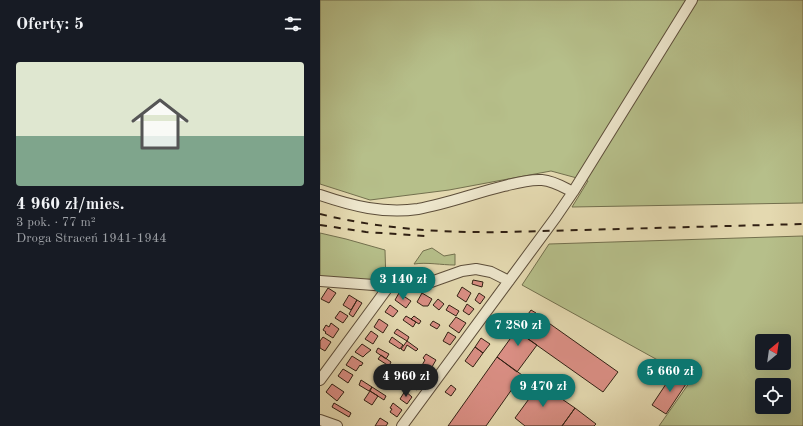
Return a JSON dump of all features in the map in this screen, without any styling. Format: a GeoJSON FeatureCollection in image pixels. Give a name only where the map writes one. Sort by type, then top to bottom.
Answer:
{"type":"FeatureCollection","features":[{"type":"Feature","properties":{"kind":"street"},"geometry":{"type":"LineString","coordinates":[[402,426],[573,192],[692,0]]}},
{"type":"Feature","properties":{"kind":"street"},"geometry":{"type":"LineString","coordinates":[[320,195],[358,207],[394,210],[419,209],[434,206],[530,180],[552,182],[573,192]]}},
{"type":"Feature","properties":{"kind":"street"},"geometry":{"type":"LineString","coordinates":[[320,281],[386,286],[430,282],[462,271],[476,270],[491,272],[509,281]]}},
{"type":"Feature","properties":{"kind":"street"},"geometry":{"type":"LineString","coordinates":[[320,380],[386,290],[386,286]]}},
{"type":"Feature","properties":{"kind":"street"},"geometry":{"type":"LineString","coordinates":[[320,420],[337,426]]}},
{"type":"Feature","properties":{"kind":"green space"},"geometry":{"type":"Polygon","coordinates":[[[320,0],[803,0],[803,203],[572,207],[588,181],[551,171],[449,190],[370,200],[320,184],[320,0]]]}},
{"type":"Feature","properties":{"kind":"green space"},"geometry":{"type":"Polygon","coordinates":[[[320,233],[385,250],[386,283],[320,279],[320,233]]]}},
{"type":"Feature","properties":{"kind":"green space"},"geometry":{"type":"Polygon","coordinates":[[[803,236],[803,426],[659,426],[692,379],[522,285],[549,244],[803,236]]]}},
{"type":"Feature","properties":{"kind":"green space"},"geometry":{"type":"Polygon","coordinates":[[[432,248],[444,256],[455,254],[455,265],[424,263],[414,264],[423,251],[432,248]]]}},
{"type":"Feature","properties":{"kind":"building"},"geometry":{"type":"Polygon","coordinates":[[[473,280],[483,282],[482,287],[472,284],[473,280]]]}},
{"type":"Feature","properties":{"kind":"building"},"geometry":{"type":"Polygon","coordinates":[[[462,287],[471,293],[466,302],[457,296],[462,287]]]}},
{"type":"Feature","properties":{"kind":"building"},"geometry":{"type":"Polygon","coordinates":[[[328,288],[336,293],[329,303],[321,299],[328,288]]]}},
{"type":"Feature","properties":{"kind":"building"},"geometry":{"type":"Polygon","coordinates":[[[399,293],[411,301],[406,308],[395,300],[399,293]]]}},
{"type":"Feature","properties":{"kind":"building"},"geometry":{"type":"Polygon","coordinates":[[[422,293],[432,299],[428,306],[423,306],[417,302],[422,293]]]}},
{"type":"Feature","properties":{"kind":"building"},"geometry":{"type":"Polygon","coordinates":[[[479,293],[485,297],[480,304],[475,300],[479,293]]]}},
{"type":"Feature","properties":{"kind":"building"},"geometry":{"type":"Polygon","coordinates":[[[349,295],[357,300],[351,310],[343,305],[349,295]]]}},
{"type":"Feature","properties":{"kind":"building"},"geometry":{"type":"Polygon","coordinates":[[[438,299],[444,304],[439,310],[433,305],[438,299]]]}},
{"type":"Feature","properties":{"kind":"building"},"geometry":{"type":"Polygon","coordinates":[[[357,300],[362,303],[353,317],[349,314],[357,300]]]}},
{"type":"Feature","properties":{"kind":"building"},"geometry":{"type":"Polygon","coordinates":[[[467,304],[474,309],[469,315],[463,311],[467,304]]]}},
{"type":"Feature","properties":{"kind":"building"},"geometry":{"type":"Polygon","coordinates":[[[390,305],[398,311],[393,317],[385,312],[390,305]]]}},
{"type":"Feature","properties":{"kind":"building"},"geometry":{"type":"Polygon","coordinates":[[[449,305],[459,311],[456,316],[446,310],[449,305]]]}},
{"type":"Feature","properties":{"kind":"building"},"geometry":{"type":"Polygon","coordinates":[[[531,310],[536,313],[521,334],[537,345],[517,372],[497,357],[531,310]]]}},
{"type":"Feature","properties":{"kind":"building"},"geometry":{"type":"Polygon","coordinates":[[[340,311],[348,316],[343,323],[335,318],[340,311]]]}},
{"type":"Feature","properties":{"kind":"building"},"geometry":{"type":"Polygon","coordinates":[[[536,314],[618,372],[603,392],[521,334],[536,314]]]}},
{"type":"Feature","properties":{"kind":"building"},"geometry":{"type":"Polygon","coordinates":[[[406,316],[416,322],[413,327],[403,320],[406,316]]]}},
{"type":"Feature","properties":{"kind":"building"},"geometry":{"type":"Polygon","coordinates":[[[414,316],[421,321],[419,324],[411,319],[414,316]]]}},
{"type":"Feature","properties":{"kind":"building"},"geometry":{"type":"Polygon","coordinates":[[[456,317],[466,323],[459,333],[449,326],[456,317]]]}},
{"type":"Feature","properties":{"kind":"building"},"geometry":{"type":"Polygon","coordinates":[[[379,319],[388,325],[383,333],[374,327],[379,319]]]}},
{"type":"Feature","properties":{"kind":"building"},"geometry":{"type":"Polygon","coordinates":[[[433,321],[440,325],[437,329],[430,325],[433,321]]]}},
{"type":"Feature","properties":{"kind":"building"},"geometry":{"type":"Polygon","coordinates":[[[331,323],[339,329],[333,338],[323,330],[326,325],[329,327],[331,323]]]}},
{"type":"Feature","properties":{"kind":"building"},"geometry":{"type":"Polygon","coordinates":[[[397,329],[409,337],[407,341],[394,333],[397,329]]]}},
{"type":"Feature","properties":{"kind":"building"},"geometry":{"type":"Polygon","coordinates":[[[371,331],[378,336],[373,344],[365,339],[371,331]]]}},
{"type":"Feature","properties":{"kind":"building"},"geometry":{"type":"Polygon","coordinates":[[[448,332],[456,337],[450,345],[443,341],[448,332]]]}},
{"type":"Feature","properties":{"kind":"building"},"geometry":{"type":"Polygon","coordinates":[[[323,337],[331,342],[325,351],[320,348],[320,341],[323,337]]]}},
{"type":"Feature","properties":{"kind":"building"},"geometry":{"type":"Polygon","coordinates":[[[392,337],[403,345],[400,349],[389,342],[392,337]]]}},
{"type":"Feature","properties":{"kind":"building"},"geometry":{"type":"Polygon","coordinates":[[[481,338],[490,344],[483,353],[475,347],[481,338]]]}},
{"type":"Feature","properties":{"kind":"building"},"geometry":{"type":"Polygon","coordinates":[[[407,341],[418,349],[416,351],[407,345],[404,351],[401,349],[407,341]]]}},
{"type":"Feature","properties":{"kind":"building"},"geometry":{"type":"Polygon","coordinates":[[[362,344],[371,350],[363,357],[355,352],[362,344]]]}},
{"type":"Feature","properties":{"kind":"building"},"geometry":{"type":"Polygon","coordinates":[[[475,347],[483,353],[473,367],[465,361],[475,347]]]}},
{"type":"Feature","properties":{"kind":"building"},"geometry":{"type":"Polygon","coordinates":[[[378,348],[389,354],[386,359],[376,352],[378,348]]]}},
{"type":"Feature","properties":{"kind":"building"},"geometry":{"type":"Polygon","coordinates":[[[426,354],[436,360],[429,372],[421,367],[425,360],[423,358],[426,354]]]}},
{"type":"Feature","properties":{"kind":"building"},"geometry":{"type":"Polygon","coordinates":[[[381,355],[391,362],[389,366],[378,359],[381,355]]]}},
{"type":"Feature","properties":{"kind":"building"},"geometry":{"type":"Polygon","coordinates":[[[352,356],[363,363],[356,371],[346,365],[352,356]]]}},
{"type":"Feature","properties":{"kind":"building"},"geometry":{"type":"Polygon","coordinates":[[[497,357],[522,375],[486,426],[448,426],[497,357]]]}},
{"type":"Feature","properties":{"kind":"building"},"geometry":{"type":"Polygon","coordinates":[[[343,369],[353,375],[348,383],[338,376],[343,369]]]}},
{"type":"Feature","properties":{"kind":"building"},"geometry":{"type":"Polygon","coordinates":[[[674,372],[688,381],[666,414],[652,405],[674,372]]]}},
{"type":"Feature","properties":{"kind":"building"},"geometry":{"type":"Polygon","coordinates":[[[382,375],[390,380],[387,385],[379,379],[382,375]]]}},
{"type":"Feature","properties":{"kind":"building"},"geometry":{"type":"Polygon","coordinates":[[[412,375],[422,382],[417,390],[407,384],[412,375]]]}},
{"type":"Feature","properties":{"kind":"building"},"geometry":{"type":"Polygon","coordinates":[[[522,376],[538,387],[540,384],[575,408],[562,426],[525,426],[515,418],[534,392],[518,381],[522,376]]]}},
{"type":"Feature","properties":{"kind":"building"},"geometry":{"type":"Polygon","coordinates":[[[361,380],[372,387],[369,391],[359,385],[361,380]]]}},
{"type":"Feature","properties":{"kind":"building"},"geometry":{"type":"Polygon","coordinates":[[[332,384],[344,392],[337,401],[326,392],[332,384]]]}},
{"type":"Feature","properties":{"kind":"building"},"geometry":{"type":"Polygon","coordinates":[[[451,385],[456,389],[451,396],[445,392],[451,385]]]}},
{"type":"Feature","properties":{"kind":"building"},"geometry":{"type":"Polygon","coordinates":[[[372,387],[386,396],[384,400],[370,391],[372,387]]]}},
{"type":"Feature","properties":{"kind":"building"},"geometry":{"type":"Polygon","coordinates":[[[370,391],[378,396],[372,405],[364,400],[370,391]]]}},
{"type":"Feature","properties":{"kind":"building"},"geometry":{"type":"Polygon","coordinates":[[[405,391],[412,397],[407,404],[400,399],[405,391]]]}},
{"type":"Feature","properties":{"kind":"building"},"geometry":{"type":"Polygon","coordinates":[[[334,403],[351,413],[349,417],[332,407],[334,403]]]}},
{"type":"Feature","properties":{"kind":"building"},"geometry":{"type":"Polygon","coordinates":[[[393,403],[402,410],[397,417],[390,412],[392,409],[390,408],[393,403]]]}},
{"type":"Feature","properties":{"kind":"building"},"geometry":{"type":"Polygon","coordinates":[[[575,408],[596,424],[594,426],[562,426],[575,408]]]}},
{"type":"Feature","properties":{"kind":"building"},"geometry":{"type":"Polygon","coordinates":[[[380,418],[388,423],[386,426],[375,426],[380,418]]]}},
{"type":"Feature","properties":{"kind":"railway"},"geometry":{"type":"LineString","coordinates":[[320,214],[389,227],[459,232],[803,224]]}},
{"type":"Feature","properties":{"kind":"railway"},"geometry":{"type":"LineString","coordinates":[[320,225],[366,232],[425,236]]}}]}
